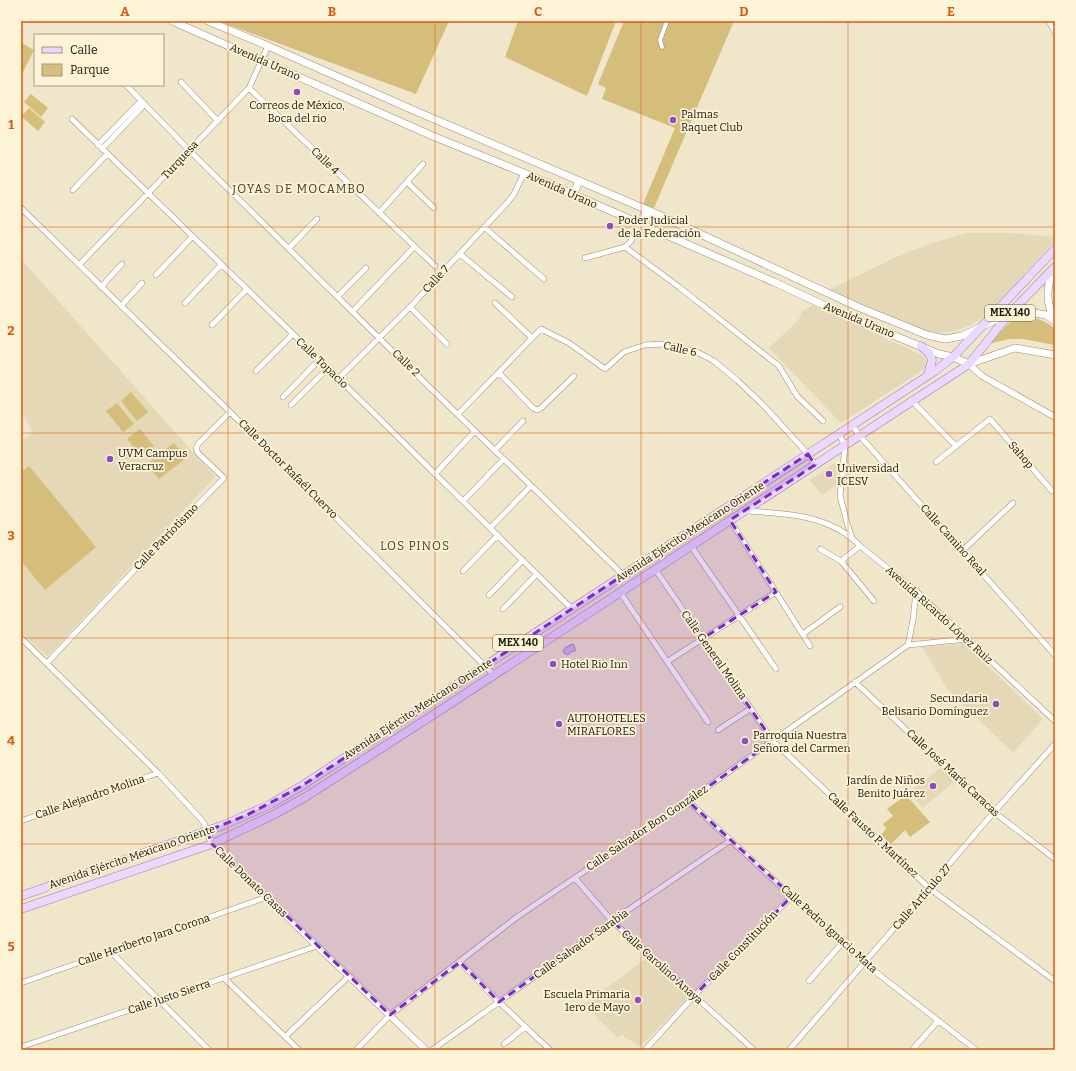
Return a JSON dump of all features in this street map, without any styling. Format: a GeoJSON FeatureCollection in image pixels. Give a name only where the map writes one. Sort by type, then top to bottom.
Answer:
{"type":"FeatureCollection","features":[{"type":"Feature","properties":{"kind":"main road","name":"Avenida Urano"},"geometry":{"type":"LineString","coordinates":[[172,21],[435,137],[524,173],[639,226],[767,279],[849,317],[939,354],[953,357],[969,364]]}},
{"type":"Feature","properties":{"kind":"main road","name":"Avenida Urano"},"geometry":{"type":"LineString","coordinates":[[208,21],[648,210],[858,307],[927,336],[945,339],[962,336],[1010,313]]}},
{"type":"Feature","properties":{"kind":"main road"},"geometry":{"type":"LineString","coordinates":[[573,195],[579,181]]}},
{"type":"Feature","properties":{"kind":"main road","name":"MEX 140"},"geometry":{"type":"LineString","coordinates":[[982,327],[1055,250]]}},
{"type":"Feature","properties":{"kind":"main road"},"geometry":{"type":"LineString","coordinates":[[1053,269],[1047,291],[1047,298],[1048,305],[1055,321]]}},
{"type":"Feature","properties":{"kind":"main road","name":"MEX 140"},"geometry":{"type":"LineString","coordinates":[[969,364],[1010,313],[1053,269]]}},
{"type":"Feature","properties":{"kind":"main road"},"geometry":{"type":"LineString","coordinates":[[1031,276],[1039,283]]}},
{"type":"Feature","properties":{"kind":"main road"},"geometry":{"type":"LineString","coordinates":[[1010,313],[1030,312],[1046,315],[1055,321]]}},
{"type":"Feature","properties":{"kind":"main road","name":"Avenida Ejército Mexicano Oriente"},"geometry":{"type":"LineString","coordinates":[[21,896],[207,831],[247,815],[300,786],[928,375],[953,357],[982,327]]}},
{"type":"Feature","properties":{"kind":"main road"},"geometry":{"type":"LineString","coordinates":[[921,346],[929,354],[932,360],[928,375]]}},
{"type":"Feature","properties":{"kind":"main road"},"geometry":{"type":"LineString","coordinates":[[969,364],[1015,348],[1054,355]]}},
{"type":"Feature","properties":{"kind":"main road","name":"Avenida Ejército Mexicano Oriente"},"geometry":{"type":"LineString","coordinates":[[21,909],[212,844],[275,814],[307,796],[845,446],[911,400],[969,364]]}},
{"type":"Feature","properties":{"kind":"street"},"geometry":{"type":"LineString","coordinates":[[662,47],[660,40],[667,21]]}},
{"type":"Feature","properties":{"kind":"street"},"geometry":{"type":"LineString","coordinates":[[1049,21],[1055,32]]}},
{"type":"Feature","properties":{"kind":"street","name":"Turquesa"},"geometry":{"type":"LineString","coordinates":[[79,266],[249,88],[268,46]]}},
{"type":"Feature","properties":{"kind":"street"},"geometry":{"type":"LineString","coordinates":[[181,82],[218,121]]}},
{"type":"Feature","properties":{"kind":"street","name":"Calle 2"},"geometry":{"type":"LineString","coordinates":[[127,86],[189,150],[379,338],[623,576]]}},
{"type":"Feature","properties":{"kind":"street","name":"Calle 4"},"geometry":{"type":"LineString","coordinates":[[249,88],[435,266]]}},
{"type":"Feature","properties":{"kind":"street"},"geometry":{"type":"LineString","coordinates":[[100,147],[143,103]]}},
{"type":"Feature","properties":{"kind":"street","name":"Calle Topacio"},"geometry":{"type":"LineString","coordinates":[[72,119],[328,368],[571,608]]}},
{"type":"Feature","properties":{"kind":"street"},"geometry":{"type":"LineString","coordinates":[[73,190],[107,154]]}},
{"type":"Feature","properties":{"kind":"street"},"geometry":{"type":"LineString","coordinates":[[379,213],[423,164]]}},
{"type":"Feature","properties":{"kind":"street","name":"Calle 7"},"geometry":{"type":"LineString","coordinates":[[338,379],[410,307],[460,254],[514,194],[524,173]]}},
{"type":"Feature","properties":{"kind":"street"},"geometry":{"type":"LineString","coordinates":[[407,182],[434,208]]}},
{"type":"Feature","properties":{"kind":"street","name":"Calle Doctor Rafaél Cuervo"},"geometry":{"type":"LineString","coordinates":[[21,208],[230,412],[494,674]]}},
{"type":"Feature","properties":{"kind":"street"},"geometry":{"type":"LineString","coordinates":[[585,258],[626,247],[632,242],[648,210]]}},
{"type":"Feature","properties":{"kind":"street"},"geometry":{"type":"LineString","coordinates":[[289,248],[317,219]]}},
{"type":"Feature","properties":{"kind":"street"},"geometry":{"type":"LineString","coordinates":[[484,227],[544,278]]}},
{"type":"Feature","properties":{"kind":"street"},"geometry":{"type":"LineString","coordinates":[[156,275],[192,237]]}},
{"type":"Feature","properties":{"kind":"street"},"geometry":{"type":"LineString","coordinates":[[353,311],[414,247]]}},
{"type":"Feature","properties":{"kind":"street"},"geometry":{"type":"LineString","coordinates":[[626,247],[779,366],[797,396],[823,421]]}},
{"type":"Feature","properties":{"kind":"street"},"geometry":{"type":"LineString","coordinates":[[460,254],[512,297]]}},
{"type":"Feature","properties":{"kind":"street"},"geometry":{"type":"LineString","coordinates":[[101,287],[122,264]]}},
{"type":"Feature","properties":{"kind":"street"},"geometry":{"type":"LineString","coordinates":[[185,303],[221,265]]}},
{"type":"Feature","properties":{"kind":"street"},"geometry":{"type":"LineString","coordinates":[[338,296],[366,268]]}},
{"type":"Feature","properties":{"kind":"street"},"geometry":{"type":"LineString","coordinates":[[121,306],[142,283]]}},
{"type":"Feature","properties":{"kind":"street"},"geometry":{"type":"LineString","coordinates":[[212,325],[247,289]]}},
{"type":"Feature","properties":{"kind":"street"},"geometry":{"type":"LineString","coordinates":[[495,303],[532,338]]}},
{"type":"Feature","properties":{"kind":"street"},"geometry":{"type":"LineString","coordinates":[[410,307],[448,344]]}},
{"type":"Feature","properties":{"kind":"street","name":"Calle 6"},"geometry":{"type":"LineString","coordinates":[[458,414],[541,329],[569,342],[605,369],[624,352],[645,345],[664,344],[697,352],[714,361],[763,405],[808,454],[815,465]]}},
{"type":"Feature","properties":{"kind":"street"},"geometry":{"type":"LineString","coordinates":[[256,371],[293,334]]}},
{"type":"Feature","properties":{"kind":"street"},"geometry":{"type":"LineString","coordinates":[[283,397],[319,360]]}},
{"type":"Feature","properties":{"kind":"street"},"geometry":{"type":"LineString","coordinates":[[969,364],[982,376],[1055,416]]}},
{"type":"Feature","properties":{"kind":"street"},"geometry":{"type":"LineString","coordinates":[[291,405],[328,368]]}},
{"type":"Feature","properties":{"kind":"street"},"geometry":{"type":"LineString","coordinates":[[498,373],[533,408],[537,410],[541,408],[574,376]]}},
{"type":"Feature","properties":{"kind":"street"},"geometry":{"type":"LineString","coordinates":[[911,400],[956,446],[936,462]]}},
{"type":"Feature","properties":{"kind":"street","name":"Calle Patriotismo"},"geometry":{"type":"LineString","coordinates":[[47,663],[140,564],[224,478],[198,453],[196,449],[198,444],[230,412]]}},
{"type":"Feature","properties":{"kind":"street","name":"Sahop"},"geometry":{"type":"LineString","coordinates":[[956,446],[990,419],[1052,491]]}},
{"type":"Feature","properties":{"kind":"street"},"geometry":{"type":"LineString","coordinates":[[495,450],[523,421]]}},
{"type":"Feature","properties":{"kind":"street","name":"Calle Camino Real"},"geometry":{"type":"LineString","coordinates":[[852,425],[860,436],[1055,655]]}},
{"type":"Feature","properties":{"kind":"street"},"geometry":{"type":"LineString","coordinates":[[435,474],[475,431]]}},
{"type":"Feature","properties":{"kind":"street"},"geometry":{"type":"LineString","coordinates":[[839,434],[845,446],[840,496],[846,523],[852,538]]}},
{"type":"Feature","properties":{"kind":"street"},"geometry":{"type":"LineString","coordinates":[[463,501],[504,459]]}},
{"type":"Feature","properties":{"kind":"street"},"geometry":{"type":"LineString","coordinates":[[490,528],[531,486]]}},
{"type":"Feature","properties":{"kind":"street"},"geometry":{"type":"LineString","coordinates":[[962,551],[1013,503]]}},
{"type":"Feature","properties":{"kind":"street","name":"Avenida Ricardo López Ruiz"},"geometry":{"type":"LineString","coordinates":[[744,511],[780,513],[806,517],[832,526],[852,538],[916,591],[1055,721]]}},
{"type":"Feature","properties":{"kind":"street"},"geometry":{"type":"LineString","coordinates":[[730,520],[810,646]]}},
{"type":"Feature","properties":{"kind":"street"},"geometry":{"type":"LineString","coordinates":[[463,571],[498,535]]}},
{"type":"Feature","properties":{"kind":"street"},"geometry":{"type":"LineString","coordinates":[[691,546],[776,669]]}},
{"type":"Feature","properties":{"kind":"street"},"geometry":{"type":"LineString","coordinates":[[841,560],[860,546]]}},
{"type":"Feature","properties":{"kind":"street"},"geometry":{"type":"LineString","coordinates":[[820,549],[841,560],[874,601]]}},
{"type":"Feature","properties":{"kind":"street"},"geometry":{"type":"LineString","coordinates":[[489,594],[523,560]]}},
{"type":"Feature","properties":{"kind":"street","name":"Calle General Molina"},"geometry":{"type":"LineString","coordinates":[[655,569],[773,741]]}},
{"type":"Feature","properties":{"kind":"street"},"geometry":{"type":"LineString","coordinates":[[502,609],[537,574]]}},
{"type":"Feature","properties":{"kind":"street"},"geometry":{"type":"LineString","coordinates":[[908,645],[913,620],[916,591]]}},
{"type":"Feature","properties":{"kind":"street"},"geometry":{"type":"LineString","coordinates":[[620,592],[708,722]]}},
{"type":"Feature","properties":{"kind":"street"},"geometry":{"type":"LineString","coordinates":[[668,661],[776,592]]}},
{"type":"Feature","properties":{"kind":"street"},"geometry":{"type":"LineString","coordinates":[[803,634],[840,607]]}},
{"type":"Feature","properties":{"kind":"street","name":"Calle Donato Casas"},"geometry":{"type":"LineString","coordinates":[[21,638],[158,773],[200,818],[204,823],[212,844],[426,1050]]}},
{"type":"Feature","properties":{"kind":"street","name":"Calle Salvador Bon González"},"geometry":{"type":"LineString","coordinates":[[356,1050],[390,1015],[517,917],[688,801],[908,645],[967,639]]}},
{"type":"Feature","properties":{"kind":"street","name":"Calle José María Caracas"},"geometry":{"type":"LineString","coordinates":[[855,682],[994,812],[1055,859]]}},
{"type":"Feature","properties":{"kind":"street"},"geometry":{"type":"LineString","coordinates":[[718,730],[750,709]]}},
{"type":"Feature","properties":{"kind":"street","name":"Calle Fausto P. Martínez"},"geometry":{"type":"LineString","coordinates":[[773,741],[929,888],[1055,981]]}},
{"type":"Feature","properties":{"kind":"street","name":"Calle Artículo 27"},"geometry":{"type":"LineString","coordinates":[[789,1050],[994,812],[1055,744]]}},
{"type":"Feature","properties":{"kind":"street","name":"Calle Alejandro Molina"},"geometry":{"type":"LineString","coordinates":[[21,821],[158,773]]}},
{"type":"Feature","properties":{"kind":"street","name":"Calle Pedro Ignacio Mata"},"geometry":{"type":"LineString","coordinates":[[688,801],[843,942],[864,963],[976,1050]]}},
{"type":"Feature","properties":{"kind":"street","name":"Calle Salvador Sarabia"},"geometry":{"type":"LineString","coordinates":[[432,1050],[612,921],[731,840]]}},
{"type":"Feature","properties":{"kind":"street","name":"Calle Carolino Anaya"},"geometry":{"type":"LineString","coordinates":[[575,878],[612,921],[754,1050]]}},
{"type":"Feature","properties":{"kind":"street","name":"Calle Constitución"},"geometry":{"type":"LineString","coordinates":[[645,1050],[694,996],[792,896]]}},
{"type":"Feature","properties":{"kind":"street","name":"Calle Heriberto Jara Corona"},"geometry":{"type":"LineString","coordinates":[[21,983],[267,897]]}},
{"type":"Feature","properties":{"kind":"street"},"geometry":{"type":"LineString","coordinates":[[809,981],[843,942]]}},
{"type":"Feature","properties":{"kind":"street","name":"Calle Justo Sierra"},"geometry":{"type":"LineString","coordinates":[[21,1048],[225,979],[317,946]]}},
{"type":"Feature","properties":{"kind":"street"},"geometry":{"type":"LineString","coordinates":[[110,952],[208,1050]]}},
{"type":"Feature","properties":{"kind":"street"},"geometry":{"type":"LineString","coordinates":[[460,962],[499,1002],[550,1050]]}},
{"type":"Feature","properties":{"kind":"street"},"geometry":{"type":"LineString","coordinates":[[286,1036],[349,976]]}},
{"type":"Feature","properties":{"kind":"street"},"geometry":{"type":"LineString","coordinates":[[225,979],[299,1050]]}},
{"type":"Feature","properties":{"kind":"street"},"geometry":{"type":"LineString","coordinates":[[912,1050],[938,1021]]}},
{"type":"Feature","properties":{"kind":"street"},"geometry":{"type":"LineString","coordinates":[[504,1044],[525,1027]]}},
{"type":"Feature","properties":{"kind":"highlighted area"},"geometry":{"type":"Polygon","coordinates":[[[808,454],[815,465],[730,520],[776,592],[702,639],[773,741],[688,801],[792,896],[694,996],[612,921],[499,1002],[460,962],[390,1015],[212,844],[207,831],[247,815],[300,787],[808,454]]]}},
{"type":"Feature","properties":{"kind":"shaded area"},"geometry":{"type":"Polygon","coordinates":[[[967,233],[1009,233],[1055,237],[1055,241],[986,315],[971,325],[955,331],[938,333],[918,330],[829,290],[894,258],[929,244],[967,233]]]}},
{"type":"Feature","properties":{"kind":"shaded area","name":"UVM Campus Veracruz"},"geometry":{"type":"Polygon","coordinates":[[[21,259],[215,477],[47,657],[21,632],[21,441],[34,433],[21,412],[21,259]]]}},
{"type":"Feature","properties":{"kind":"shaded area"},"geometry":{"type":"Polygon","coordinates":[[[813,305],[924,356],[927,362],[926,368],[841,423],[769,348],[799,319],[802,311],[813,305]]]}},
{"type":"Feature","properties":{"kind":"shaded area","name":"Universidad ICESV"},"geometry":{"type":"Polygon","coordinates":[[[835,463],[838,467],[836,485],[822,495],[810,480],[835,463]]]}},
{"type":"Feature","properties":{"kind":"shaded area","name":"Secundaria Belisario Domínguez"},"geometry":{"type":"Polygon","coordinates":[[[964,643],[1043,719],[1013,753],[948,690],[922,647],[964,643]]]}},
{"type":"Feature","properties":{"kind":"shaded area"},"geometry":{"type":"Polygon","coordinates":[[[573,644],[575,651],[572,651],[568,655],[564,653],[563,651],[566,647],[573,644]]]}},
{"type":"Feature","properties":{"kind":"shaded area","name":"Jardín de Niños Benito Juárez"},"geometry":{"type":"Polygon","coordinates":[[[943,766],[957,779],[923,808],[908,793],[943,766]]]}},
{"type":"Feature","properties":{"kind":"shaded area","name":"Escuela Primaria 1ero de Mayo"},"geometry":{"type":"Polygon","coordinates":[[[648,957],[689,996],[640,1047],[622,1035],[618,1038],[584,1005],[648,957]]]}},
{"type":"Feature","properties":{"kind":"green space"},"geometry":{"type":"Polygon","coordinates":[[[218,21],[449,21],[416,94],[218,21]]]}},
{"type":"Feature","properties":{"kind":"green space"},"geometry":{"type":"Polygon","coordinates":[[[518,21],[616,21],[587,96],[505,57],[518,21]]]}},
{"type":"Feature","properties":{"kind":"green space","name":"Palmas Raquet Club"},"geometry":{"type":"Polygon","coordinates":[[[624,21],[734,21],[654,208],[643,204],[675,128],[602,99],[606,88],[598,84],[624,21]]]}},
{"type":"Feature","properties":{"kind":"green space"},"geometry":{"type":"Polygon","coordinates":[[[22,43],[34,50],[23,72],[21,71],[22,43]]]}},
{"type":"Feature","properties":{"kind":"green space"},"geometry":{"type":"Polygon","coordinates":[[[31,94],[48,108],[41,117],[24,102],[31,94]]]}},
{"type":"Feature","properties":{"kind":"green space"},"geometry":{"type":"Polygon","coordinates":[[[29,108],[45,122],[38,131],[21,116],[29,108]]]}},
{"type":"Feature","properties":{"kind":"green space"},"geometry":{"type":"Polygon","coordinates":[[[1023,317],[1048,323],[1055,329],[1055,345],[1023,339],[1010,339],[991,342],[1013,319],[1023,317]]]}},
{"type":"Feature","properties":{"kind":"green space"},"geometry":{"type":"Polygon","coordinates":[[[131,392],[148,412],[137,421],[121,401],[131,392]]]}},
{"type":"Feature","properties":{"kind":"green space"},"geometry":{"type":"Polygon","coordinates":[[[117,403],[134,424],[123,432],[106,411],[117,403]]]}},
{"type":"Feature","properties":{"kind":"green space"},"geometry":{"type":"Polygon","coordinates":[[[140,429],[154,446],[141,456],[127,439],[140,429]]]}},
{"type":"Feature","properties":{"kind":"green space"},"geometry":{"type":"Polygon","coordinates":[[[174,443],[186,458],[159,479],[147,464],[174,443]]]}},
{"type":"Feature","properties":{"kind":"green space"},"geometry":{"type":"Polygon","coordinates":[[[29,466],[96,547],[45,590],[21,561],[21,472],[29,466]]]}},
{"type":"Feature","properties":{"kind":"green space"},"geometry":{"type":"Polygon","coordinates":[[[906,795],[930,822],[910,837],[905,830],[891,844],[881,835],[886,829],[883,824],[893,816],[887,809],[906,795]]]}},
{"type":"Feature","properties":{"kind":"place","name":"Correos de México, Boca del rio"},"geometry":{"type":"Point","coordinates":[297,92]}},
{"type":"Feature","properties":{"kind":"place","name":"Palmas Raquet Club"},"geometry":{"type":"Point","coordinates":[673,120]}},
{"type":"Feature","properties":{"kind":"place","name":"Poder Judicial de la Federación"},"geometry":{"type":"Point","coordinates":[610,226]}},
{"type":"Feature","properties":{"kind":"place","name":"UVM Campus Veracruz"},"geometry":{"type":"Point","coordinates":[110,459]}},
{"type":"Feature","properties":{"kind":"place","name":"Universidad ICESV"},"geometry":{"type":"Point","coordinates":[829,474]}},
{"type":"Feature","properties":{"kind":"place","name":"Hotel Rio Inn"},"geometry":{"type":"Point","coordinates":[553,664]}},
{"type":"Feature","properties":{"kind":"place","name":"Secundaria Belisario Domínguez"},"geometry":{"type":"Point","coordinates":[996,704]}},
{"type":"Feature","properties":{"kind":"place","name":"AUTOHOTELES MIRAFLORES"},"geometry":{"type":"Point","coordinates":[559,724]}},
{"type":"Feature","properties":{"kind":"place","name":"Parroquia Nuestra Señora del Carmen"},"geometry":{"type":"Point","coordinates":[745,741]}},
{"type":"Feature","properties":{"kind":"place","name":"Jardín de Niños Benito Juárez"},"geometry":{"type":"Point","coordinates":[933,786]}},
{"type":"Feature","properties":{"kind":"place","name":"Escuela Primaria 1ero de Mayo"},"geometry":{"type":"Point","coordinates":[638,1000]}},
{"type":"Feature","properties":{"kind":"district","name":"JOYAS DE MOCAMBO"},"geometry":{"type":"Point","coordinates":[299,189]}},
{"type":"Feature","properties":{"kind":"district","name":"LOS PINOS"},"geometry":{"type":"Point","coordinates":[415,546]}}]}
